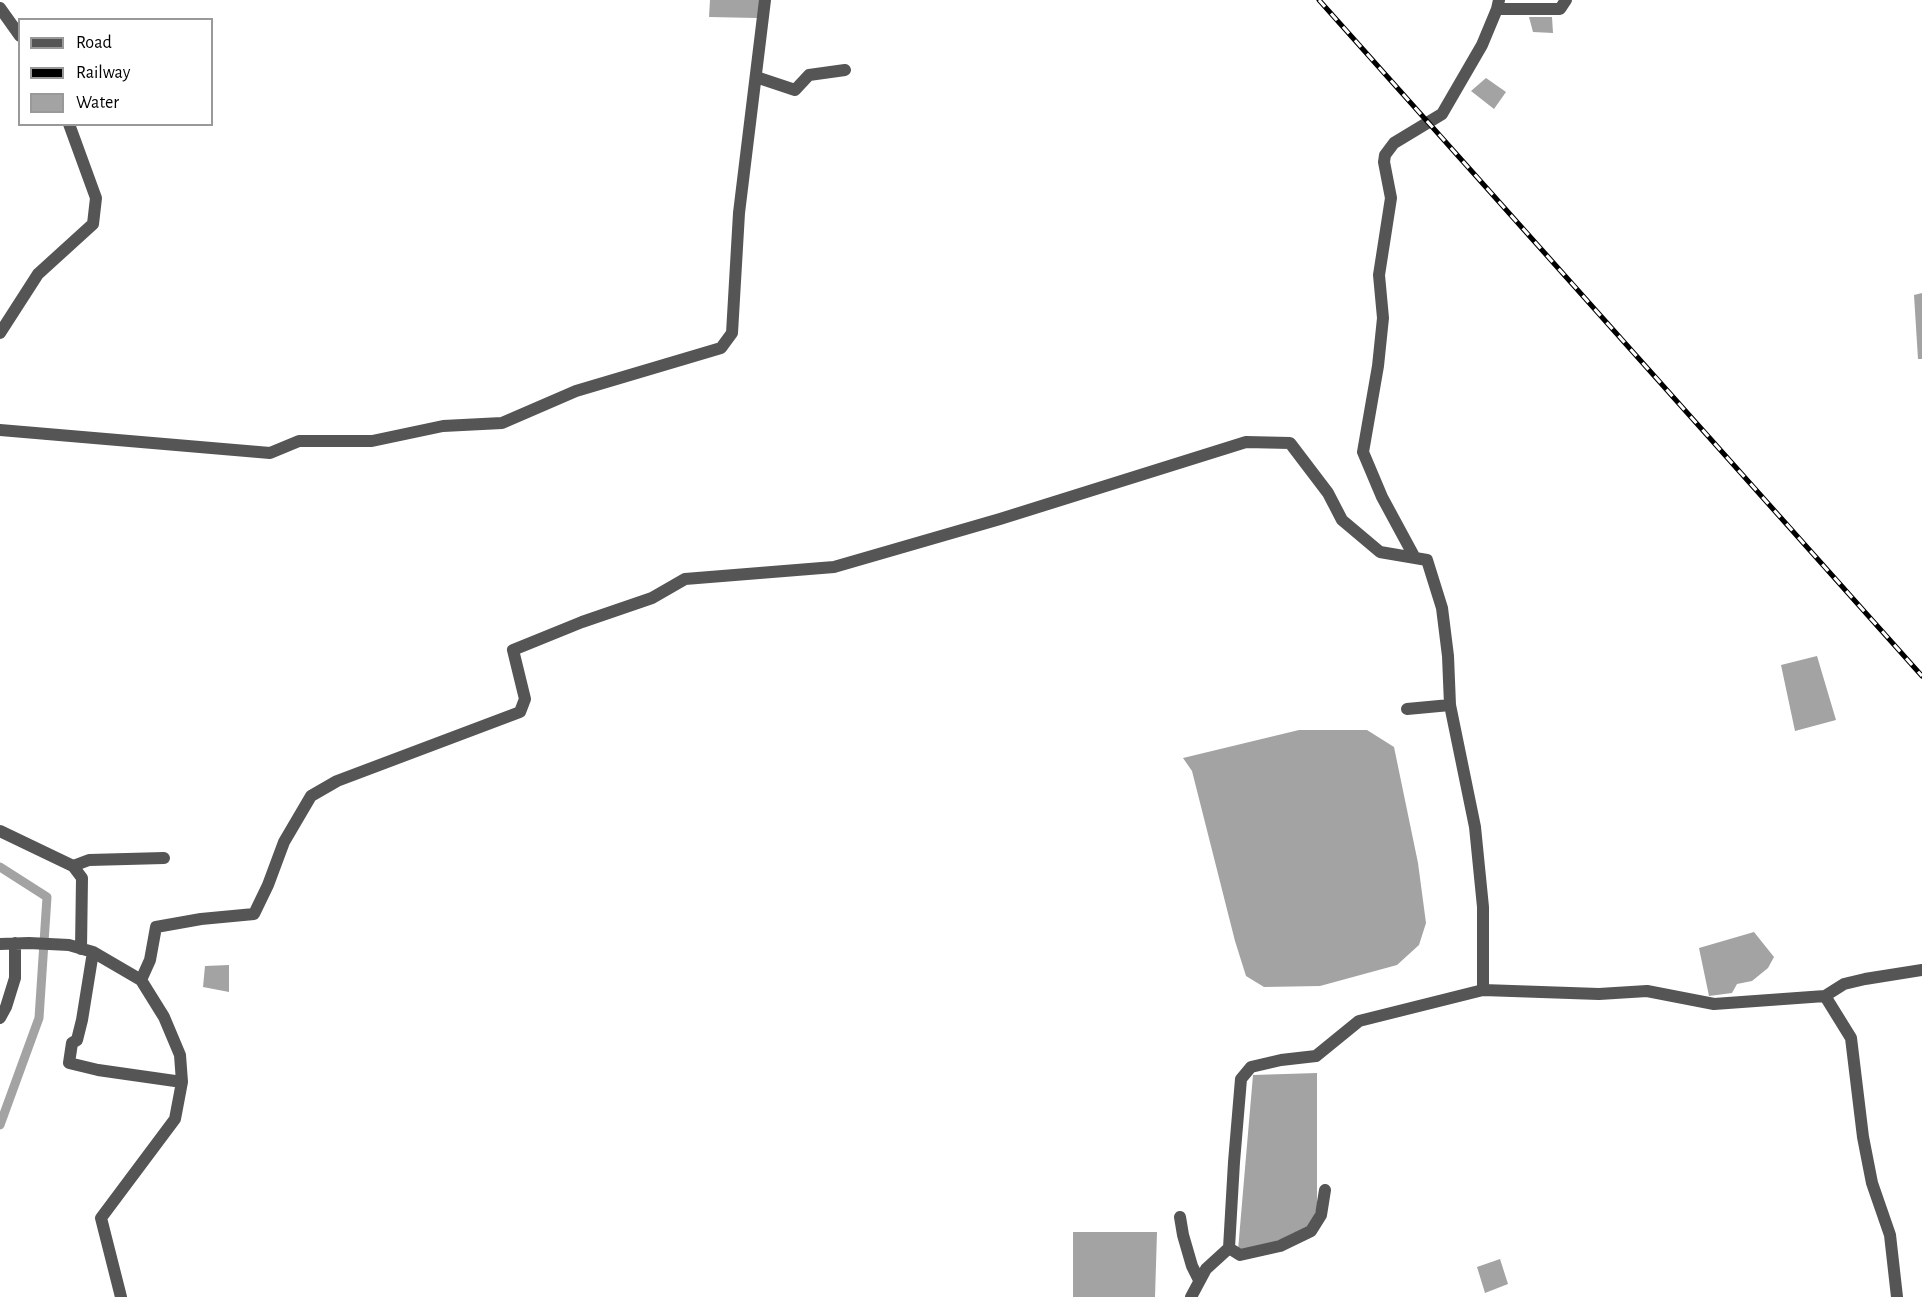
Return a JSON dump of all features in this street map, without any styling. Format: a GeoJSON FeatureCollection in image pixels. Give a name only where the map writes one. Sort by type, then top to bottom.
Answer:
{"type":"FeatureCollection","features":[{"type":"Feature","properties":{"kind":"street"},"geometry":{"type":"LineString","coordinates":[[0,430],[270,453],[299,441],[372,441],[443,426],[502,423],[576,391],[721,348],[732,333],[739,213],[765,0]]}},
{"type":"Feature","properties":{"kind":"street"},"geometry":{"type":"LineString","coordinates":[[1415,558],[1382,497],[1363,452],[1378,366],[1383,318],[1379,275],[1391,198],[1384,162],[1385,155],[1394,143],[1442,114],[1482,45],[1498,5],[1560,9],[1566,0]]}},
{"type":"Feature","properties":{"kind":"street"},"geometry":{"type":"LineString","coordinates":[[0,8],[18,33]]}},
{"type":"Feature","properties":{"kind":"street"},"geometry":{"type":"LineString","coordinates":[[756,77],[795,90],[809,75],[845,70]]}},
{"type":"Feature","properties":{"kind":"street"},"geometry":{"type":"LineString","coordinates":[[0,333],[38,274],[93,224],[96,198],[70,126]]}},
{"type":"Feature","properties":{"kind":"street"},"geometry":{"type":"LineString","coordinates":[[141,980],[150,960],[156,927],[201,919],[254,914],[284,843],[311,796],[337,781],[520,712],[525,699],[513,650],[652,597],[685,579],[834,567],[1000,519],[1246,442],[1290,443],[1328,493],[1342,520],[1380,552],[1427,560],[1442,608],[1448,656],[1450,705],[1475,826],[1484,907],[1483,990]]}},
{"type":"Feature","properties":{"kind":"street"},"geometry":{"type":"LineString","coordinates":[[1407,709],[1450,705]]}},
{"type":"Feature","properties":{"kind":"street"},"geometry":{"type":"LineString","coordinates":[[0,831],[73,866],[82,878],[87,951],[82,1020],[77,1040],[72,1043],[69,1063],[98,1070],[182,1082]]}},
{"type":"Feature","properties":{"kind":"street"},"geometry":{"type":"LineString","coordinates":[[73,866],[89,860],[164,858]]}},
{"type":"Feature","properties":{"kind":"street"},"geometry":{"type":"LineString","coordinates":[[0,1018],[15,978],[15,943]]}},
{"type":"Feature","properties":{"kind":"street"},"geometry":{"type":"LineString","coordinates":[[0,944],[69,945],[87,951],[141,980],[164,1017],[180,1055],[182,1082],[174,1119],[101,1218],[121,1297]]}},
{"type":"Feature","properties":{"kind":"street"},"geometry":{"type":"LineString","coordinates":[[1191,1297],[1206,1269],[1229,1248],[1241,1079],[1251,1067],[1281,1060],[1316,1056],[1359,1021],[1483,990],[1599,994],[1647,991],[1714,1004],[1768,1002],[1825,996],[1844,984],[1854,981],[1922,970]]}},
{"type":"Feature","properties":{"kind":"street"},"geometry":{"type":"LineString","coordinates":[[1825,996],[1851,1038],[1863,1137],[1872,1183],[1890,1235],[1897,1297]]}},
{"type":"Feature","properties":{"kind":"street"},"geometry":{"type":"LineString","coordinates":[[1229,1248],[1240,1255],[1280,1246],[1311,1231],[1321,1215],[1325,1190]]}},
{"type":"Feature","properties":{"kind":"street"},"geometry":{"type":"LineString","coordinates":[[1180,1217],[1192,1266],[1199,1280]]}},
{"type":"Feature","properties":{"kind":"water"},"geometry":{"type":"Polygon","coordinates":[[[710,0],[761,0],[757,18],[709,17],[710,0]]]}},
{"type":"Feature","properties":{"kind":"water"},"geometry":{"type":"Polygon","coordinates":[[[1529,17],[1552,17],[1553,33],[1533,32],[1529,17]]]}},
{"type":"Feature","properties":{"kind":"water"},"geometry":{"type":"Polygon","coordinates":[[[1486,78],[1506,92],[1494,109],[1471,91],[1486,78]]]}},
{"type":"Feature","properties":{"kind":"water"},"geometry":{"type":"Polygon","coordinates":[[[1922,293],[1922,359],[1918,359],[1914,295],[1922,293]]]}},
{"type":"Feature","properties":{"kind":"water"},"geometry":{"type":"Polygon","coordinates":[[[1817,656],[1836,720],[1795,731],[1781,665],[1817,656]]]}},
{"type":"Feature","properties":{"kind":"water"},"geometry":{"type":"Polygon","coordinates":[[[1299,730],[1367,730],[1394,747],[1418,863],[1426,923],[1419,945],[1397,965],[1320,986],[1264,987],[1246,976],[1192,771],[1183,758],[1299,730]]]}},
{"type":"Feature","properties":{"kind":"water"},"geometry":{"type":"Polygon","coordinates":[[[1754,932],[1774,957],[1768,968],[1752,981],[1737,984],[1732,993],[1709,996],[1699,948],[1754,932]]]}},
{"type":"Feature","properties":{"kind":"water"},"geometry":{"type":"Polygon","coordinates":[[[229,965],[229,992],[203,987],[205,966],[229,965]]]}},
{"type":"Feature","properties":{"kind":"water"},"geometry":{"type":"Polygon","coordinates":[[[1317,1073],[1317,1207],[1312,1224],[1273,1243],[1238,1250],[1253,1075],[1317,1073]]]}},
{"type":"Feature","properties":{"kind":"water"},"geometry":{"type":"Polygon","coordinates":[[[1073,1232],[1157,1232],[1155,1297],[1073,1297],[1073,1232]]]}},
{"type":"Feature","properties":{"kind":"water"},"geometry":{"type":"Polygon","coordinates":[[[1500,1259],[1508,1284],[1485,1293],[1477,1267],[1500,1259]]]}},
{"type":"Feature","properties":{"kind":"waterway"},"geometry":{"type":"LineString","coordinates":[[0,867],[47,897],[39,1018],[0,1125]]}},
{"type":"Feature","properties":{"kind":"railway"},"geometry":{"type":"LineString","coordinates":[[1319,0],[1922,676]]}}]}
